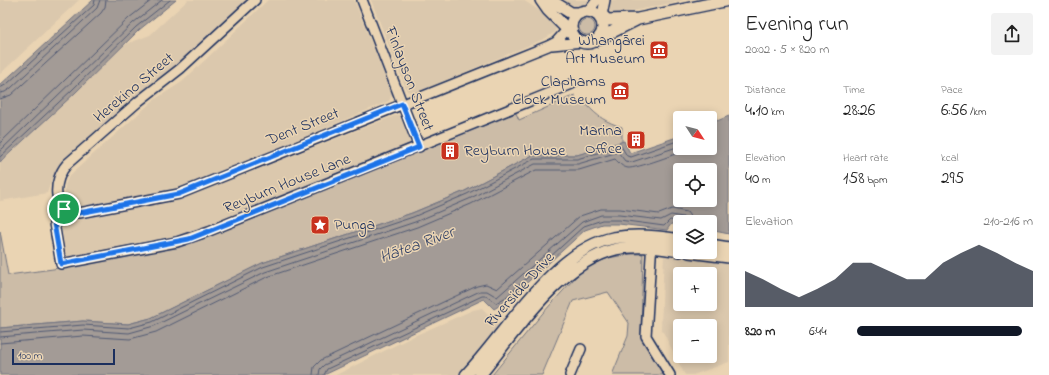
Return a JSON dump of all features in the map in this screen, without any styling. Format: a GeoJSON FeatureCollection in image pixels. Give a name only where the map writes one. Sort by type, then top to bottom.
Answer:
{"type":"FeatureCollection","features":[{"type":"Feature","properties":{"kind":"main road"},"geometry":{"type":"LineString","coordinates":[[541,0],[583,42],[591,43],[638,19]]}},
{"type":"Feature","properties":{"kind":"main road"},"geometry":{"type":"LineString","coordinates":[[550,0],[571,13],[594,15],[607,20],[638,19],[729,0]]}},
{"type":"Feature","properties":{"kind":"main road"},"geometry":{"type":"LineString","coordinates":[[571,29],[575,18],[594,15]]}},
{"type":"Feature","properties":{"kind":"main road"},"geometry":{"type":"LineString","coordinates":[[594,15],[602,30],[598,39]]}},
{"type":"Feature","properties":{"kind":"main road","name":"Riverside Drive"},"geometry":{"type":"LineString","coordinates":[[466,375],[541,286],[567,261],[591,246],[612,238],[653,236],[673,239]]}},
{"type":"Feature","properties":{"kind":"main road"},"geometry":{"type":"LineString","coordinates":[[717,245],[729,248]]}},
{"type":"Feature","properties":{"kind":"main road","name":"Riverside Drive"},"geometry":{"type":"LineString","coordinates":[[480,375],[549,292],[573,269],[597,256],[616,249],[632,247],[673,250]]}},
{"type":"Feature","properties":{"kind":"main road"},"geometry":{"type":"LineString","coordinates":[[717,256],[729,257]]}},
{"type":"Feature","properties":{"kind":"street","name":"Herekino Street"},"geometry":{"type":"LineString","coordinates":[[64,209],[58,199],[56,186],[60,174],[67,164],[139,100],[180,69],[255,0]]}},
{"type":"Feature","properties":{"kind":"street","name":"Finlayson Street"},"geometry":{"type":"LineString","coordinates":[[362,0],[419,147]]}},
{"type":"Feature","properties":{"kind":"street"},"geometry":{"type":"LineString","coordinates":[[594,15],[597,0]]}},
{"type":"Feature","properties":{"kind":"street"},"geometry":{"type":"LineString","coordinates":[[594,15],[605,0]]}},
{"type":"Feature","properties":{"kind":"street","name":"Dent Street"},"geometry":{"type":"LineString","coordinates":[[64,209],[68,212],[79,213],[179,194],[548,46],[556,42],[571,29]]}},
{"type":"Feature","properties":{"kind":"street","name":"Dent Street"},"geometry":{"type":"LineString","coordinates":[[548,46],[583,42]]}},
{"type":"Feature","properties":{"kind":"street","name":"Reyburn House Lane"},"geometry":{"type":"LineString","coordinates":[[64,209],[54,223],[61,264],[189,239],[572,84]]}},
{"type":"Feature","properties":{"kind":"street"},"geometry":{"type":"LineString","coordinates":[[653,236],[646,336],[670,375]]}},
{"type":"Feature","properties":{"kind":"street"},"geometry":{"type":"LineString","coordinates":[[570,375],[581,349]]}},
{"type":"Feature","properties":{"kind":"shaded area"},"geometry":{"type":"Polygon","coordinates":[[[0,0],[79,0],[0,74],[0,0]]]}},
{"type":"Feature","properties":{"kind":"shaded area"},"geometry":{"type":"Polygon","coordinates":[[[188,0],[253,0],[71,159],[52,178],[47,193],[0,201],[0,162],[124,45],[150,35],[188,0]]]}},
{"type":"Feature","properties":{"kind":"shaded area"},"geometry":{"type":"Polygon","coordinates":[[[268,0],[354,0],[392,94],[389,101],[180,189],[79,207],[70,204],[65,195],[65,185],[69,176],[154,100],[182,82],[268,0]]]}},
{"type":"Feature","properties":{"kind":"shaded area"},"geometry":{"type":"Polygon","coordinates":[[[371,0],[523,0],[549,17],[556,26],[555,32],[546,38],[418,92],[410,92],[407,91],[371,0]]]}},
{"type":"Feature","properties":{"kind":"shaded area"},"geometry":{"type":"Polygon","coordinates":[[[558,0],[594,0],[589,6],[572,9],[558,0]]]}},
{"type":"Feature","properties":{"kind":"shaded area"},"geometry":{"type":"Polygon","coordinates":[[[607,0],[685,0],[619,14],[610,12],[607,7],[607,0]]]}},
{"type":"Feature","properties":{"kind":"shaded area"},"geometry":{"type":"Polygon","coordinates":[[[584,19],[590,19],[595,24],[593,33],[590,35],[584,35],[579,30],[579,24],[584,19]]]}},
{"type":"Feature","properties":{"kind":"shaded area"},"geometry":{"type":"Polygon","coordinates":[[[575,95],[575,104],[587,105],[603,119],[622,127],[622,142],[577,155],[533,155],[465,191],[412,213],[265,262],[151,318],[128,324],[83,321],[0,328],[0,231],[8,275],[53,269],[187,244],[516,113],[519,120],[575,95]]]}},
{"type":"Feature","properties":{"kind":"shaded area"},"geometry":{"type":"Polygon","coordinates":[[[397,115],[401,115],[414,146],[197,236],[70,258],[66,256],[61,226],[65,223],[187,197],[397,115]]]}},
{"type":"Feature","properties":{"kind":"shaded area"},"geometry":{"type":"Polygon","coordinates":[[[631,254],[643,254],[641,333],[666,375],[612,375],[628,336],[629,323],[608,292],[573,301],[542,375],[492,375],[542,314],[583,269],[608,258],[631,254]]]}},
{"type":"Feature","properties":{"kind":"shaded area"},"geometry":{"type":"Polygon","coordinates":[[[664,254],[673,255],[673,259],[705,259],[729,262],[729,362],[693,375],[685,375],[679,363],[717,363],[717,319],[673,319],[673,352],[661,328],[664,254]]]}},
{"type":"Feature","properties":{"kind":"shaded area"},"geometry":{"type":"Polygon","coordinates":[[[482,308],[501,328],[457,375],[336,375],[414,336],[473,310],[482,308]]]}},
{"type":"Feature","properties":{"kind":"water"},"geometry":{"type":"Polygon","coordinates":[[[93,0],[176,0],[139,30],[75,93],[0,162],[0,85],[93,0]]]}},
{"type":"Feature","properties":{"kind":"water","name":"Hātea River"},"geometry":{"type":"Polygon","coordinates":[[[729,116],[729,234],[717,231],[717,215],[673,215],[673,224],[671,224],[667,230],[619,224],[602,224],[585,230],[508,300],[494,309],[484,299],[324,375],[0,375],[0,328],[83,321],[128,324],[151,318],[262,263],[412,213],[465,191],[533,155],[577,155],[624,141],[630,153],[673,138],[673,155],[717,155],[717,121],[729,116]]]}},
{"type":"Feature","properties":{"kind":"place","name":"Whangārei Art Museum"},"geometry":{"type":"Point","coordinates":[659,50]}},
{"type":"Feature","properties":{"kind":"place","name":"Claphams Clock Museum"},"geometry":{"type":"Point","coordinates":[620,91]}},
{"type":"Feature","properties":{"kind":"place","name":"Marina Office"},"geometry":{"type":"Point","coordinates":[636,140]}},
{"type":"Feature","properties":{"kind":"place","name":"Reyburn House"},"geometry":{"type":"Point","coordinates":[450,151]}},
{"type":"Feature","properties":{"kind":"place","name":"Punga"},"geometry":{"type":"Point","coordinates":[320,225]}},
{"type":"Feature","properties":{"kind":"route"},"geometry":{"type":"LineString","coordinates":[[402,104],[419,147],[189,239],[61,264],[54,223],[64,209],[68,212],[79,213],[173,196],[402,104]]}}]}
